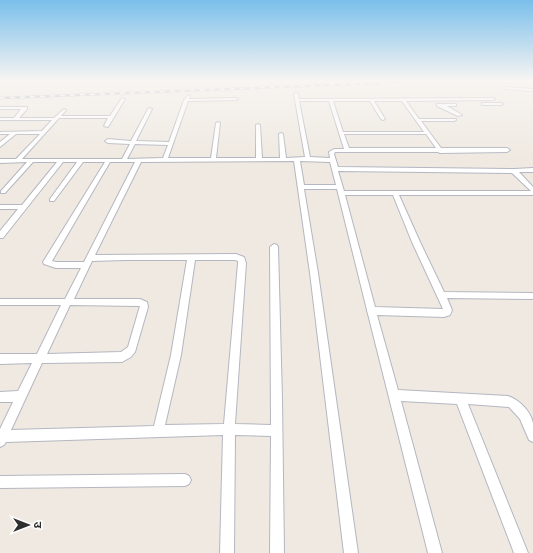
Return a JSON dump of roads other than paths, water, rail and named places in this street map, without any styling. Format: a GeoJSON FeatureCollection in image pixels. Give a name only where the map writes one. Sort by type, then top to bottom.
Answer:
{"type":"FeatureCollection","features":[{"type":"Feature","properties":{"kind":"street"},"geometry":{"type":"LineString","coordinates":[[106,126],[119,106]]}},
{"type":"Feature","properties":{"kind":"street"},"geometry":{"type":"LineString","coordinates":[[165,160],[184,106]]}},
{"type":"Feature","properties":{"kind":"street"},"geometry":{"type":"LineString","coordinates":[[299,106],[308,160]]}},
{"type":"Feature","properties":{"kind":"street"},"geometry":{"type":"LineString","coordinates":[[332,106],[347,150]]}},
{"type":"Feature","properties":{"kind":"street"},"geometry":{"type":"LineString","coordinates":[[375,106],[383,119]]}},
{"type":"Feature","properties":{"kind":"street"},"geometry":{"type":"LineString","coordinates":[[408,106],[440,151]]}},
{"type":"Feature","properties":{"kind":"street"},"geometry":{"type":"LineString","coordinates":[[441,106],[460,115]]}},
{"type":"Feature","properties":{"kind":"street"},"geometry":{"type":"LineString","coordinates":[[0,108],[25,108],[15,119]]}},
{"type":"Feature","properties":{"kind":"street"},"geometry":{"type":"LineString","coordinates":[[124,160],[150,109]]}},
{"type":"Feature","properties":{"kind":"street"},"geometry":{"type":"LineString","coordinates":[[17,161],[64,110]]}},
{"type":"Feature","properties":{"kind":"street"},"geometry":{"type":"LineString","coordinates":[[0,120],[112,117]]}},
{"type":"Feature","properties":{"kind":"street"},"geometry":{"type":"LineString","coordinates":[[418,120],[454,120]]}},
{"type":"Feature","properties":{"kind":"street"},"geometry":{"type":"LineString","coordinates":[[213,160],[218,123]]}},
{"type":"Feature","properties":{"kind":"street"},"geometry":{"type":"LineString","coordinates":[[258,125],[259,160]]}},
{"type":"Feature","properties":{"kind":"street"},"geometry":{"type":"LineString","coordinates":[[0,133],[43,132]]}},
{"type":"Feature","properties":{"kind":"street"},"geometry":{"type":"LineString","coordinates":[[0,145],[14,133]]}},
{"type":"Feature","properties":{"kind":"street"},"geometry":{"type":"LineString","coordinates":[[342,133],[427,133]]}},
{"type":"Feature","properties":{"kind":"street"},"geometry":{"type":"LineString","coordinates":[[281,134],[283,160]]}},
{"type":"Feature","properties":{"kind":"street"},"geometry":{"type":"LineString","coordinates":[[108,141],[170,144]]}},
{"type":"Feature","properties":{"kind":"street"},"geometry":{"type":"LineString","coordinates":[[435,553],[371,311],[332,152],[347,150],[507,150]]}},
{"type":"Feature","properties":{"kind":"street"},"geometry":{"type":"LineString","coordinates":[[108,160],[46,262],[56,264],[89,262],[124,257],[241,259],[242,263],[229,429],[227,553]]}},
{"type":"Feature","properties":{"kind":"street"},"geometry":{"type":"LineString","coordinates":[[139,160],[1,438],[229,429],[277,431]]}},
{"type":"Feature","properties":{"kind":"street"},"geometry":{"type":"LineString","coordinates":[[297,160],[302,187],[351,553]]}},
{"type":"Feature","properties":{"kind":"street"},"geometry":{"type":"LineString","coordinates":[[0,161],[333,160]]}},
{"type":"Feature","properties":{"kind":"street"},"geometry":{"type":"LineString","coordinates":[[3,192],[31,161]]}},
{"type":"Feature","properties":{"kind":"street"},"geometry":{"type":"LineString","coordinates":[[0,236],[62,161]]}},
{"type":"Feature","properties":{"kind":"street"},"geometry":{"type":"LineString","coordinates":[[52,200],[81,161]]}},
{"type":"Feature","properties":{"kind":"street"},"geometry":{"type":"LineString","coordinates":[[336,170],[533,170]]}},
{"type":"Feature","properties":{"kind":"street"},"geometry":{"type":"LineString","coordinates":[[514,171],[533,190]]}},
{"type":"Feature","properties":{"kind":"street"},"geometry":{"type":"LineString","coordinates":[[302,187],[396,192],[533,193]]}},
{"type":"Feature","properties":{"kind":"street"},"geometry":{"type":"LineString","coordinates":[[371,311],[447,312],[448,308],[416,242],[396,192]]}},
{"type":"Feature","properties":{"kind":"street"},"geometry":{"type":"LineString","coordinates":[[0,207],[23,208]]}},
{"type":"Feature","properties":{"kind":"street"},"geometry":{"type":"LineString","coordinates":[[274,247],[277,553]]}},
{"type":"Feature","properties":{"kind":"street"},"geometry":{"type":"LineString","coordinates":[[158,432],[178,348],[191,258]]}},
{"type":"Feature","properties":{"kind":"street"},"geometry":{"type":"LineString","coordinates":[[442,295],[533,296]]}},
{"type":"Feature","properties":{"kind":"street"},"geometry":{"type":"LineString","coordinates":[[0,302],[69,301],[140,302],[144,304],[132,349],[128,354],[122,357],[0,359]]}},
{"type":"Feature","properties":{"kind":"street"},"geometry":{"type":"LineString","coordinates":[[393,395],[508,400],[516,404],[523,414],[533,436]]}},
{"type":"Feature","properties":{"kind":"street"},"geometry":{"type":"LineString","coordinates":[[0,397],[21,396]]}},
{"type":"Feature","properties":{"kind":"street"},"geometry":{"type":"LineString","coordinates":[[461,398],[521,553]]}},
{"type":"Feature","properties":{"kind":"street"},"geometry":{"type":"LineString","coordinates":[[0,482],[185,480]]}}]}
